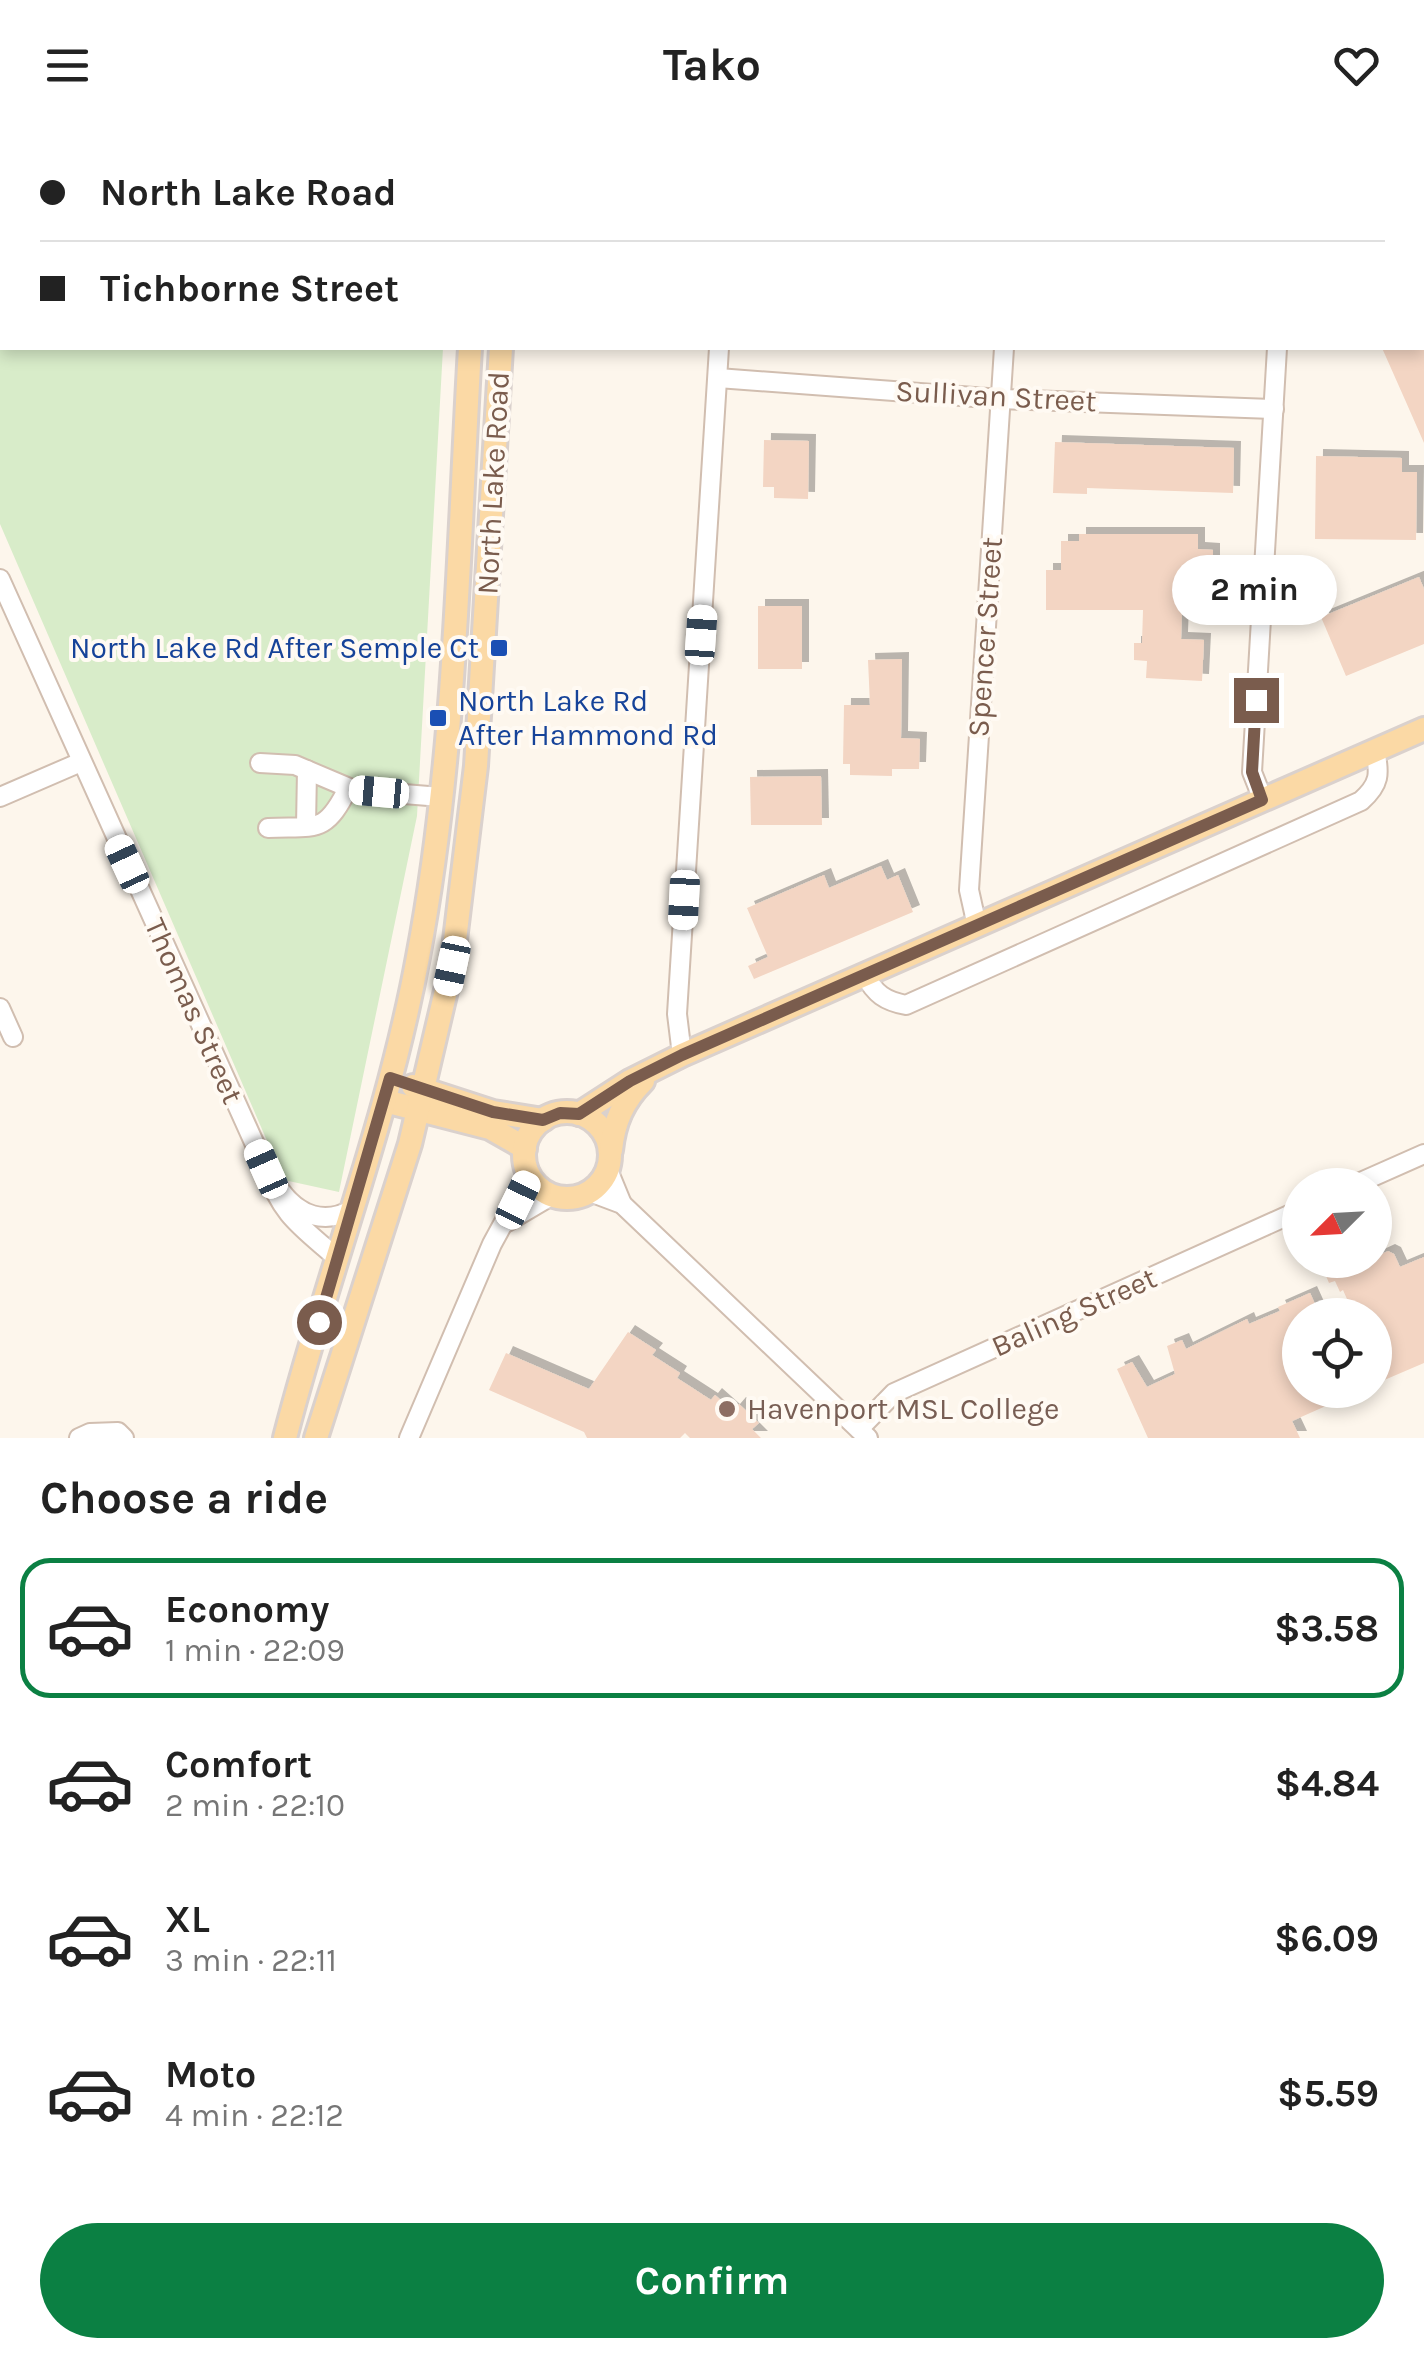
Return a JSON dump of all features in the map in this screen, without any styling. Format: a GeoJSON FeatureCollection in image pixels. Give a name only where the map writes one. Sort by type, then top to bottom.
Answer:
{"type":"FeatureCollection","features":[{"type":"Feature","properties":{"kind":"main road","name":"North Lake Road"},"geometry":{"type":"LineString","coordinates":[[285,1438],[387,1090],[418,959],[441,797],[470,350]]}},
{"type":"Feature","properties":{"kind":"main road","name":"North Lake Road"},"geometry":{"type":"LineString","coordinates":[[316,1438],[421,1099],[452,966],[470,834],[501,350]]}},
{"type":"Feature","properties":{"kind":"main road"},"geometry":{"type":"LineString","coordinates":[[579,1114],[630,1081],[682,1055],[1424,728]]}},
{"type":"Feature","properties":{"kind":"main road"},"geometry":{"type":"LineString","coordinates":[[609,1161],[600,1128],[579,1114],[560,1113],[543,1120],[534,1127],[524,1148],[529,1176],[551,1196],[564,1199],[590,1192],[609,1161],[617,1118],[626,1100],[652,1072]]}},
{"type":"Feature","properties":{"kind":"main road"},"geometry":{"type":"LineString","coordinates":[[387,1090],[543,1120]]}},
{"type":"Feature","properties":{"kind":"main road"},"geometry":{"type":"LineString","coordinates":[[421,1099],[490,1128],[524,1148]]}},
{"type":"Feature","properties":{"kind":"street"},"geometry":{"type":"LineString","coordinates":[[682,1055],[677,1014],[719,350]]}},
{"type":"Feature","properties":{"kind":"street","name":"Spencer Street"},"geometry":{"type":"LineString","coordinates":[[977,926],[969,890],[1004,350]]}},
{"type":"Feature","properties":{"kind":"street"},"geometry":{"type":"LineString","coordinates":[[1262,800],[1252,772],[1277,350]]}},
{"type":"Feature","properties":{"kind":"street","name":"Sullivan Street"},"geometry":{"type":"LineString","coordinates":[[718,378],[1001,399],[1274,409]]}},
{"type":"Feature","properties":{"kind":"street","name":"Thomas Street"},"geometry":{"type":"LineString","coordinates":[[0,581],[266,1169],[276,1199],[296,1224],[338,1259]]}},
{"type":"Feature","properties":{"kind":"street"},"geometry":{"type":"LineString","coordinates":[[865,975],[874,992],[890,1002],[906,1005],[1361,801],[1374,789],[1380,775],[1375,750]]}},
{"type":"Feature","properties":{"kind":"street"},"geometry":{"type":"LineString","coordinates":[[0,797],[81,762]]}},
{"type":"Feature","properties":{"kind":"street"},"geometry":{"type":"LineString","coordinates":[[260,764],[295,766],[348,788],[441,797]]}},
{"type":"Feature","properties":{"kind":"street"},"geometry":{"type":"LineString","coordinates":[[306,770],[306,826]]}},
{"type":"Feature","properties":{"kind":"street"},"geometry":{"type":"LineString","coordinates":[[268,828],[319,826],[334,816],[348,788]]}},
{"type":"Feature","properties":{"kind":"street"},"geometry":{"type":"LineString","coordinates":[[0,1008],[13,1037]]}},
{"type":"Feature","properties":{"kind":"street"},"geometry":{"type":"LineString","coordinates":[[1392,1168],[1424,1154]]}},
{"type":"Feature","properties":{"kind":"street"},"geometry":{"type":"LineString","coordinates":[[609,1161],[622,1204]]}},
{"type":"Feature","properties":{"kind":"street","name":"Thomas Street"},"geometry":{"type":"LineString","coordinates":[[266,1169],[284,1196],[311,1216],[324,1220],[353,1210]]}},
{"type":"Feature","properties":{"kind":"street"},"geometry":{"type":"LineString","coordinates":[[409,1438],[478,1274],[529,1176]]}},
{"type":"Feature","properties":{"kind":"street"},"geometry":{"type":"LineString","coordinates":[[590,1192],[622,1204],[863,1433]]}},
{"type":"Feature","properties":{"kind":"street"},"geometry":{"type":"LineString","coordinates":[[506,1223],[551,1196]]}},
{"type":"Feature","properties":{"kind":"street","name":"Baling Street"},"geometry":{"type":"LineString","coordinates":[[863,1433],[894,1393],[1282,1218]]}},
{"type":"Feature","properties":{"kind":"street"},"geometry":{"type":"LineString","coordinates":[[79,1438],[90,1433],[118,1432],[124,1438]]}},
{"type":"Feature","properties":{"kind":"green space"},"geometry":{"type":"Polygon","coordinates":[[[0,350],[443,350],[417,816],[339,1192],[284,1180],[0,524],[0,350]]]}},
{"type":"Feature","properties":{"kind":"building"},"geometry":{"type":"Polygon","coordinates":[[[1383,350],[1424,350],[1424,443],[1383,350]]]}},
{"type":"Feature","properties":{"kind":"building"},"geometry":{"type":"Polygon","coordinates":[[[764,440],[809,441],[808,499],[774,498],[774,487],[763,487],[764,440]]]}},
{"type":"Feature","properties":{"kind":"building"},"geometry":{"type":"Polygon","coordinates":[[[1055,442],[1234,448],[1233,493],[1087,488],[1087,494],[1053,493],[1055,442]]]}},
{"type":"Feature","properties":{"kind":"building"},"geometry":{"type":"Polygon","coordinates":[[[1316,456],[1402,458],[1402,472],[1417,472],[1416,540],[1315,539],[1316,456]]]}},
{"type":"Feature","properties":{"kind":"building"},"geometry":{"type":"Polygon","coordinates":[[[1079,534],[1198,534],[1198,549],[1213,550],[1213,611],[1182,610],[1181,639],[1204,640],[1202,681],[1146,678],[1147,661],[1134,660],[1134,643],[1142,643],[1143,610],[1046,610],[1046,570],[1061,570],[1061,541],[1079,541],[1079,534]]]}},
{"type":"Feature","properties":{"kind":"building"},"geometry":{"type":"Polygon","coordinates":[[[1419,577],[1424,589],[1424,644],[1346,676],[1321,617],[1419,577]]]}},
{"type":"Feature","properties":{"kind":"building"},"geometry":{"type":"Polygon","coordinates":[[[758,606],[802,606],[802,669],[758,669],[758,606]]]}},
{"type":"Feature","properties":{"kind":"building"},"geometry":{"type":"Polygon","coordinates":[[[902,659],[901,738],[920,739],[919,769],[892,769],[892,776],[850,775],[850,764],[843,764],[844,705],[870,705],[868,660],[902,659]]]}},
{"type":"Feature","properties":{"kind":"building"},"geometry":{"type":"Polygon","coordinates":[[[821,776],[822,825],[751,825],[750,777],[821,776]]]}},
{"type":"Feature","properties":{"kind":"building"},"geometry":{"type":"Polygon","coordinates":[[[881,866],[887,880],[898,875],[913,912],[754,979],[748,966],[768,957],[747,908],[824,875],[829,888],[881,866]]]}},
{"type":"Feature","properties":{"kind":"building"},"geometry":{"type":"Polygon","coordinates":[[[1392,1253],[1400,1267],[1424,1257],[1424,1363],[1392,1377],[1392,1298],[1347,1298],[1335,1281],[1329,1283],[1327,1278],[1392,1278],[1392,1253]]]}},
{"type":"Feature","properties":{"kind":"building"},"geometry":{"type":"Polygon","coordinates":[[[1282,1305],[1282,1408],[1321,1408],[1292,1421],[1300,1438],[1148,1438],[1117,1369],[1132,1362],[1147,1387],[1175,1374],[1167,1346],[1182,1340],[1186,1349],[1247,1319],[1249,1324],[1280,1311],[1278,1307],[1282,1305]]]}},
{"type":"Feature","properties":{"kind":"building"},"geometry":{"type":"Polygon","coordinates":[[[628,1332],[656,1350],[652,1355],[680,1373],[677,1378],[711,1400],[715,1395],[733,1411],[739,1404],[759,1423],[752,1429],[761,1438],[690,1438],[685,1433],[680,1438],[587,1438],[584,1432],[489,1390],[506,1353],[589,1389],[628,1332]]]}},
{"type":"Feature","properties":{"kind":"place","name":"North Lake Rd After Semple Ct"},"geometry":{"type":"Point","coordinates":[499,648]}},
{"type":"Feature","properties":{"kind":"place","name":"North Lake Rd After Hammond Rd"},"geometry":{"type":"Point","coordinates":[438,718]}},
{"type":"Feature","properties":{"kind":"place","name":"Havenport MSL College"},"geometry":{"type":"Point","coordinates":[727,1409]}},
{"type":"Feature","properties":{"kind":"route"},"geometry":{"type":"LineString","coordinates":[[319,1322],[390,1078],[518,1118],[543,1120],[560,1113],[579,1114],[630,1081],[682,1055],[1262,800],[1252,772],[1256,700]]}}]}
